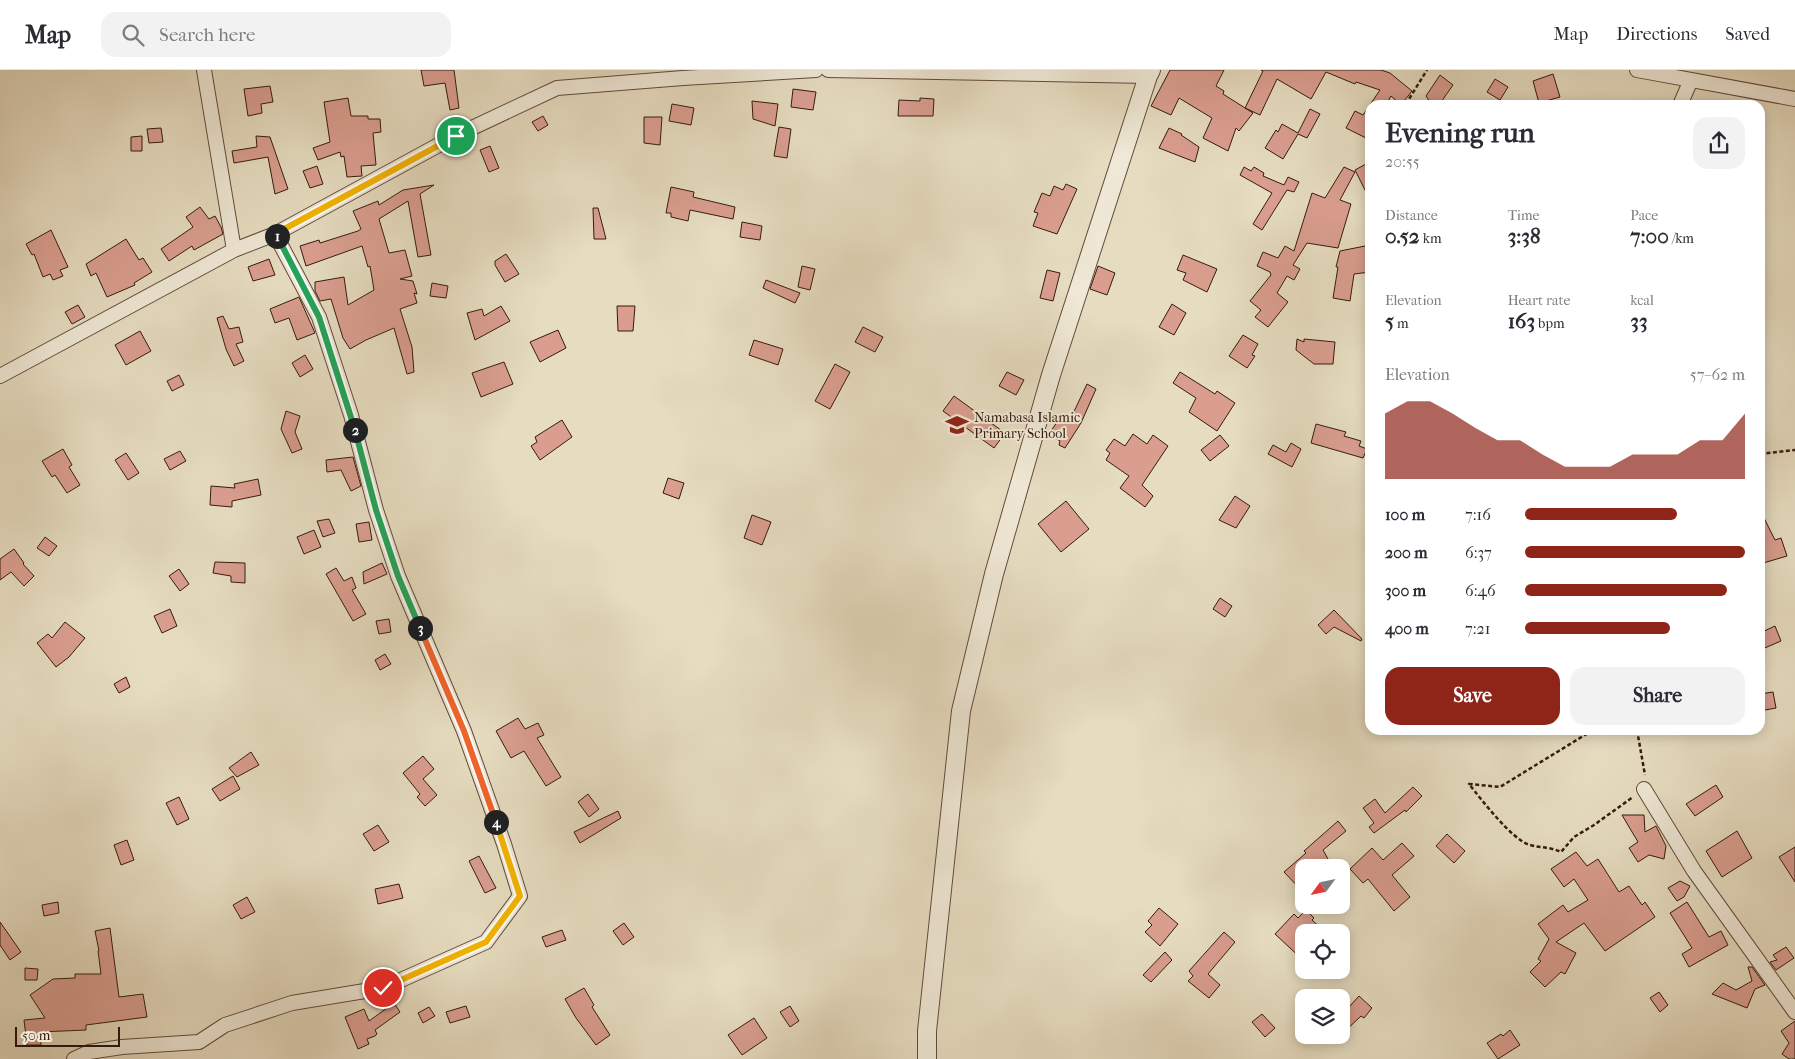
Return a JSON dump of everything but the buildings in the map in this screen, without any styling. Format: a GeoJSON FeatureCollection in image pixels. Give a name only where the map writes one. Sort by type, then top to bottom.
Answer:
{"type":"FeatureCollection","features":[{"type":"Feature","properties":{"kind":"street"},"geometry":{"type":"LineString","coordinates":[[204,70],[234,250]]}},
{"type":"Feature","properties":{"kind":"street"},"geometry":{"type":"LineString","coordinates":[[0,376],[234,250],[275,234],[456,136],[556,88],[816,70]]}},
{"type":"Feature","properties":{"kind":"street"},"geometry":{"type":"LineString","coordinates":[[828,70],[1150,73],[1051,375],[994,574],[961,711],[927,1031],[927,1059]]}},
{"type":"Feature","properties":{"kind":"street"},"geometry":{"type":"LineString","coordinates":[[1637,70],[1795,98]]}},
{"type":"Feature","properties":{"kind":"street"},"geometry":{"type":"LineString","coordinates":[[1682,100],[1691,80]]}},
{"type":"Feature","properties":{"kind":"street"},"geometry":{"type":"LineString","coordinates":[[74,1059],[89,1052],[122,1046],[199,1042],[226,1025],[292,1003],[383,988],[486,942],[520,896],[504,844],[464,731],[398,576],[376,510],[351,415],[319,317],[275,234]]}},
{"type":"Feature","properties":{"kind":"street"},"geometry":{"type":"LineString","coordinates":[[1644,789],[1694,871],[1795,1012]]}},
{"type":"Feature","properties":{"kind":"path"},"geometry":{"type":"LineString","coordinates":[[1410,100],[1427,70]]}},
{"type":"Feature","properties":{"kind":"path"},"geometry":{"type":"LineString","coordinates":[[1765,453],[1795,450]]}},
{"type":"Feature","properties":{"kind":"path"},"geometry":{"type":"LineString","coordinates":[[1585,735],[1500,787],[1469,784],[1491,811],[1523,841],[1530,845],[1552,848],[1561,852],[1574,837],[1644,789],[1646,780],[1638,735]]}},
{"type":"Feature","properties":{"kind":"place","name":"Namabasa Islamic Primary School"},"geometry":{"type":"Point","coordinates":[957,425]}},
{"type":"Feature","properties":{"kind":"route"},"geometry":{"type":"LineString","coordinates":[[383,988],[486,942],[520,896],[504,844],[464,731],[398,576],[376,510],[351,415],[319,317],[275,234],[456,136]]}}]}
